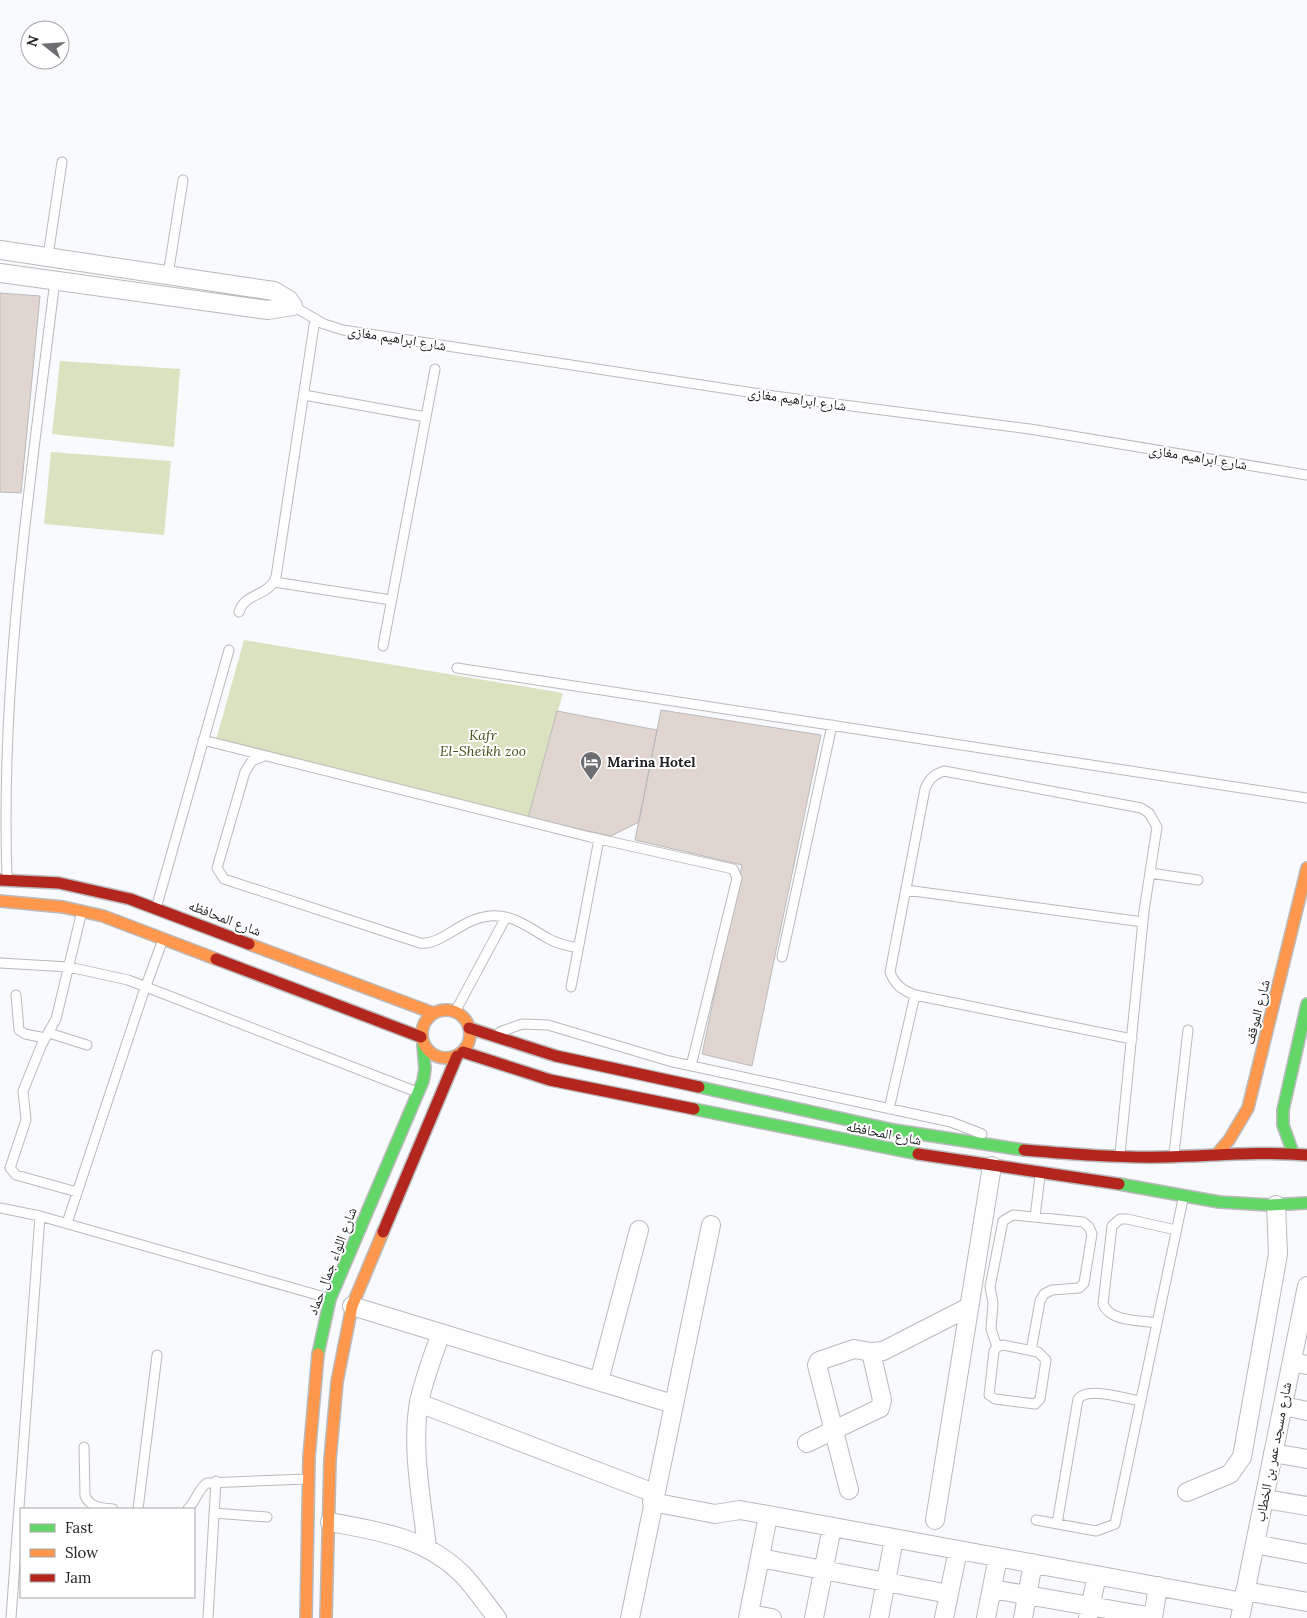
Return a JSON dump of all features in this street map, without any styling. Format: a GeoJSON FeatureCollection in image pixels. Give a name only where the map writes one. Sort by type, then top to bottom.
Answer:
{"type":"FeatureCollection","features":[{"type":"Feature","properties":{"kind":"main road","name":"شارع الموقف"},"geometry":{"type":"LineString","coordinates":[[1217,1154],[1240,1124],[1248,1108],[1307,868]]}},
{"type":"Feature","properties":{"kind":"main road","name":"شارع المحافظه"},"geometry":{"type":"LineString","coordinates":[[3,880],[59,883],[94,889],[156,908],[433,1013]]}},
{"type":"Feature","properties":{"kind":"main road"},"geometry":{"type":"LineString","coordinates":[[0,901],[32,903],[82,910],[164,938],[422,1041],[428,1051],[442,1059],[460,1054]]}},
{"type":"Feature","properties":{"kind":"main road"},"geometry":{"type":"LineString","coordinates":[[1293,1153],[1286,1140],[1283,1110],[1307,1004]]}},
{"type":"Feature","properties":{"kind":"main road"},"geometry":{"type":"LineString","coordinates":[[326,1618],[334,1392],[342,1344],[352,1306],[460,1054],[468,1045],[469,1028],[466,1021],[455,1012],[448,1010],[433,1013],[424,1023],[422,1041]]}},
{"type":"Feature","properties":{"kind":"main road","name":"شارع المحافظه"},"geometry":{"type":"LineString","coordinates":[[469,1028],[492,1037],[556,1056],[894,1130],[1003,1147],[1104,1169],[1184,1196],[1236,1204],[1276,1205],[1307,1203]]}},
{"type":"Feature","properties":{"kind":"main road","name":"شارع اللواء جمال حماد"},"geometry":{"type":"LineString","coordinates":[[306,1618],[312,1389],[316,1358],[330,1299],[418,1093],[425,1069],[422,1041]]}},
{"type":"Feature","properties":{"kind":"main road","name":"شارع المحافظه"},"geometry":{"type":"LineString","coordinates":[[460,1054],[550,1080],[893,1150],[1041,1173],[1104,1169],[1120,1157],[1174,1157],[1257,1151],[1307,1155]]}},
{"type":"Feature","properties":{"kind":"main road"},"geometry":{"type":"LineString","coordinates":[[676,1082],[686,1065]]}},
{"type":"Feature","properties":{"kind":"main road"},"geometry":{"type":"LineString","coordinates":[[822,1114],[826,1095]]}},
{"type":"Feature","properties":{"kind":"main road"},"geometry":{"type":"LineString","coordinates":[[394,1150],[414,1159]]}},
{"type":"Feature","properties":{"kind":"street","name":"شارع ابراهيم مغازى"},"geometry":{"type":"LineString","coordinates":[[0,250],[274,291],[288,300],[293,306]]}},
{"type":"Feature","properties":{"kind":"street"},"geometry":{"type":"LineString","coordinates":[[0,273],[268,310],[293,306]]}},
{"type":"Feature","properties":{"kind":"street"},"geometry":{"type":"LineString","coordinates":[[171,275],[172,296]]}},
{"type":"Feature","properties":{"kind":"street"},"geometry":{"type":"LineString","coordinates":[[936,1520],[992,1166]]}},
{"type":"Feature","properties":{"kind":"street"},"geometry":{"type":"LineString","coordinates":[[1187,1492],[1230,1474],[1242,1457],[1278,1254],[1276,1205]]}},
{"type":"Feature","properties":{"kind":"street"},"geometry":{"type":"LineString","coordinates":[[630,1618],[653,1498],[711,1225]]}},
{"type":"Feature","properties":{"kind":"street"},"geometry":{"type":"LineString","coordinates":[[599,1381],[639,1230]]}},
{"type":"Feature","properties":{"kind":"street","name":"شارع مسجد عمر بن الخطاب"},"geometry":{"type":"LineString","coordinates":[[1243,1603],[1283,1406],[1299,1364],[1307,1286]]}},
{"type":"Feature","properties":{"kind":"street"},"geometry":{"type":"LineString","coordinates":[[352,1306],[673,1404]]}},
{"type":"Feature","properties":{"kind":"street"},"geometry":{"type":"LineString","coordinates":[[849,1490],[817,1363],[820,1359],[847,1350],[854,1349],[871,1352],[889,1348],[969,1307]]}},
{"type":"Feature","properties":{"kind":"street"},"geometry":{"type":"LineString","coordinates":[[427,1548],[417,1448],[419,1403],[441,1333]]}},
{"type":"Feature","properties":{"kind":"street"},"geometry":{"type":"LineString","coordinates":[[807,1443],[876,1410],[882,1404],[871,1352]]}},
{"type":"Feature","properties":{"kind":"street"},"geometry":{"type":"LineString","coordinates":[[419,1403],[653,1498],[715,1514],[735,1510],[1243,1603],[1307,1602]]}},
{"type":"Feature","properties":{"kind":"street"},"geometry":{"type":"LineString","coordinates":[[1283,1406],[1307,1410]]}},
{"type":"Feature","properties":{"kind":"street"},"geometry":{"type":"LineString","coordinates":[[1273,1453],[1307,1459]]}},
{"type":"Feature","properties":{"kind":"street"},"geometry":{"type":"LineString","coordinates":[[1264,1499],[1307,1506]]}},
{"type":"Feature","properties":{"kind":"street"},"geometry":{"type":"LineString","coordinates":[[768,1516],[749,1616],[772,1618]]}},
{"type":"Feature","properties":{"kind":"street"},"geometry":{"type":"LineString","coordinates":[[330,1522],[400,1536],[427,1548],[462,1574],[497,1618]]}},
{"type":"Feature","properties":{"kind":"street"},"geometry":{"type":"LineString","coordinates":[[814,1618],[832,1527]]}},
{"type":"Feature","properties":{"kind":"street"},"geometry":{"type":"LineString","coordinates":[[879,1618],[894,1538]]}},
{"type":"Feature","properties":{"kind":"street"},"geometry":{"type":"LineString","coordinates":[[1255,1544],[1307,1554]]}},
{"type":"Feature","properties":{"kind":"street"},"geometry":{"type":"LineString","coordinates":[[944,1618],[958,1550]]}},
{"type":"Feature","properties":{"kind":"street"},"geometry":{"type":"LineString","coordinates":[[986,1618],[998,1557]]}},
{"type":"Feature","properties":{"kind":"street"},"geometry":{"type":"LineString","coordinates":[[760,1558],[949,1594]]}},
{"type":"Feature","properties":{"kind":"street"},"geometry":{"type":"LineString","coordinates":[[1023,1618],[1033,1564]]}},
{"type":"Feature","properties":{"kind":"street"},"geometry":{"type":"LineString","coordinates":[[1090,1612],[1097,1575]]}},
{"type":"Feature","properties":{"kind":"street"},"geometry":{"type":"LineString","coordinates":[[992,1589],[1027,1595],[1090,1612],[1153,1617],[1158,1586]]}},
{"type":"Feature","properties":{"kind":"lane"},"geometry":{"type":"LineString","coordinates":[[48,256],[62,162]]}},
{"type":"Feature","properties":{"kind":"lane"},"geometry":{"type":"LineString","coordinates":[[171,275],[183,180]]}},
{"type":"Feature","properties":{"kind":"lane"},"geometry":{"type":"LineString","coordinates":[[3,880],[6,758],[15,614],[55,280]]}},
{"type":"Feature","properties":{"kind":"lane","name":"شارع ابراهيم مغازى"},"geometry":{"type":"LineString","coordinates":[[293,306],[315,319],[343,330],[774,396],[1030,430],[1307,475]]}},
{"type":"Feature","properties":{"kind":"lane"},"geometry":{"type":"LineString","coordinates":[[239,612],[247,599],[264,592],[274,582],[315,319]]}},
{"type":"Feature","properties":{"kind":"lane"},"geometry":{"type":"LineString","coordinates":[[383,646],[435,370]]}},
{"type":"Feature","properties":{"kind":"lane"},"geometry":{"type":"LineString","coordinates":[[304,395],[426,418]]}},
{"type":"Feature","properties":{"kind":"lane"},"geometry":{"type":"LineString","coordinates":[[274,582],[391,600]]}},
{"type":"Feature","properties":{"kind":"lane"},"geometry":{"type":"LineString","coordinates":[[156,908],[229,650]]}},
{"type":"Feature","properties":{"kind":"lane"},"geometry":{"type":"LineString","coordinates":[[456,668],[1307,798]]}},
{"type":"Feature","properties":{"kind":"lane"},"geometry":{"type":"LineString","coordinates":[[782,958],[832,725]]}},
{"type":"Feature","properties":{"kind":"lane"},"geometry":{"type":"LineString","coordinates":[[203,740],[599,839],[730,868],[736,872],[737,878],[686,1065]]}},
{"type":"Feature","properties":{"kind":"lane"},"geometry":{"type":"LineString","coordinates":[[264,756],[252,761],[244,772],[217,868],[224,879],[426,944],[437,941],[462,924],[476,918],[491,916],[506,917],[520,921],[555,942],[578,948]]}},
{"type":"Feature","properties":{"kind":"lane"},"geometry":{"type":"LineString","coordinates":[[1120,1157],[1132,1039],[1143,922],[1157,827],[1149,813],[1141,808],[944,771],[935,774],[928,781],[925,789],[890,972],[899,987],[916,995],[1132,1039]]}},
{"type":"Feature","properties":{"kind":"lane"},"geometry":{"type":"LineString","coordinates":[[571,987],[599,839]]}},
{"type":"Feature","properties":{"kind":"lane"},"geometry":{"type":"LineString","coordinates":[[1150,873],[1198,880]]}},
{"type":"Feature","properties":{"kind":"lane"},"geometry":{"type":"LineString","coordinates":[[906,890],[1143,922]]}},
{"type":"Feature","properties":{"kind":"lane"},"geometry":{"type":"LineString","coordinates":[[77,1192],[16,1175],[10,1168],[26,1120],[23,1091],[56,1019],[82,910]]}},
{"type":"Feature","properties":{"kind":"lane"},"geometry":{"type":"LineString","coordinates":[[455,1012],[506,917]]}},
{"type":"Feature","properties":{"kind":"lane"},"geometry":{"type":"LineString","coordinates":[[67,1223],[145,987],[164,938]]}},
{"type":"Feature","properties":{"kind":"lane"},"geometry":{"type":"LineString","coordinates":[[0,963],[69,967],[108,974],[418,1093]]}},
{"type":"Feature","properties":{"kind":"lane"},"geometry":{"type":"LineString","coordinates":[[16,995],[20,1030],[25,1034],[47,1036],[87,1045]]}},
{"type":"Feature","properties":{"kind":"lane"},"geometry":{"type":"LineString","coordinates":[[889,1109],[916,995]]}},
{"type":"Feature","properties":{"kind":"lane"},"geometry":{"type":"LineString","coordinates":[[492,1037],[522,1024],[548,1025],[590,1039],[686,1065],[965,1126],[1003,1147]]}},
{"type":"Feature","properties":{"kind":"lane"},"geometry":{"type":"LineString","coordinates":[[1174,1157],[1188,1030]]}},
{"type":"Feature","properties":{"kind":"lane"},"geometry":{"type":"LineString","coordinates":[[1035,1217],[1041,1173]]}},
{"type":"Feature","properties":{"kind":"lane"},"geometry":{"type":"LineString","coordinates":[[1036,1520],[1096,1531],[1115,1524],[1184,1196]]}},
{"type":"Feature","properties":{"kind":"lane"},"geometry":{"type":"LineString","coordinates":[[0,1208],[67,1223],[330,1299]]}},
{"type":"Feature","properties":{"kind":"lane"},"geometry":{"type":"LineString","coordinates":[[997,1346],[1041,1354],[1047,1364],[1040,1399],[1031,1405],[995,1399],[989,1394],[994,1352],[997,1346],[991,1329],[993,1304],[990,1287],[1001,1225],[1005,1218],[1013,1215],[1080,1221],[1089,1227],[1092,1234],[1084,1283],[1079,1288],[1052,1290],[1044,1294],[1040,1301],[1031,1351]]}},
{"type":"Feature","properties":{"kind":"lane"},"geometry":{"type":"LineString","coordinates":[[11,1618],[40,1216]]}},
{"type":"Feature","properties":{"kind":"lane"},"geometry":{"type":"LineString","coordinates":[[1157,1324],[1114,1316],[1105,1309],[1103,1304],[1112,1226],[1120,1219],[1127,1219],[1176,1230]]}},
{"type":"Feature","properties":{"kind":"lane"},"geometry":{"type":"LineString","coordinates":[[138,1508],[157,1355]]}},
{"type":"Feature","properties":{"kind":"lane"},"geometry":{"type":"LineString","coordinates":[[1057,1524],[1078,1399],[1081,1395],[1091,1392],[1141,1401]]}},
{"type":"Feature","properties":{"kind":"lane"},"geometry":{"type":"LineString","coordinates":[[84,1447],[85,1496],[97,1508]]}},
{"type":"Feature","properties":{"kind":"lane"},"geometry":{"type":"LineString","coordinates":[[189,1508],[204,1486],[216,1481],[310,1479]]}},
{"type":"Feature","properties":{"kind":"lane"},"geometry":{"type":"LineString","coordinates":[[208,1618],[216,1481]]}},
{"type":"Feature","properties":{"kind":"lane"},"geometry":{"type":"LineString","coordinates":[[214,1514],[267,1517]]}},
{"type":"Feature","properties":{"kind":"green space"},"geometry":{"type":"Polygon","coordinates":[[[60,361],[180,369],[174,447],[52,434],[60,361]]]}},
{"type":"Feature","properties":{"kind":"green space"},"geometry":{"type":"Polygon","coordinates":[[[51,452],[171,461],[164,535],[44,524],[51,452]]]}},
{"type":"Feature","properties":{"kind":"green space","name":"Kafr El-Sheikh zoo"},"geometry":{"type":"Polygon","coordinates":[[[244,640],[563,693],[528,818],[216,740],[244,640]]]}},
{"type":"Feature","properties":{"kind":"building"},"geometry":{"type":"Polygon","coordinates":[[[0,293],[40,296],[21,493],[0,492],[0,293]]]}},
{"type":"Feature","properties":{"kind":"building"},"geometry":{"type":"Polygon","coordinates":[[[661,710],[821,735],[752,1066],[702,1054],[742,865],[635,840],[661,710]]]}},
{"type":"Feature","properties":{"kind":"building"},"geometry":{"type":"Polygon","coordinates":[[[557,711],[657,730],[639,822],[611,836],[528,818],[557,711]]]}},
{"type":"Feature","properties":{"kind":"traffic: fast"},"geometry":{"type":"LineString","coordinates":[[1293,1153],[1283,1125],[1283,1110],[1307,1004]]}},
{"type":"Feature","properties":{"kind":"traffic: fast"},"geometry":{"type":"LineString","coordinates":[[318,1354],[330,1299],[423,1081],[425,1069],[423,1045]]}},
{"type":"Feature","properties":{"kind":"traffic: fast"},"geometry":{"type":"LineString","coordinates":[[699,1087],[894,1130],[1024,1150]]}},
{"type":"Feature","properties":{"kind":"traffic: fast"},"geometry":{"type":"LineString","coordinates":[[694,1109],[918,1154]]}},
{"type":"Feature","properties":{"kind":"traffic: fast"},"geometry":{"type":"LineString","coordinates":[[1119,1184],[1219,1202],[1270,1205],[1307,1203]]}},
{"type":"Feature","properties":{"kind":"traffic: slow"},"geometry":{"type":"LineString","coordinates":[[1217,1154],[1229,1140],[1248,1108],[1307,868]]}},
{"type":"Feature","properties":{"kind":"traffic: slow"},"geometry":{"type":"LineString","coordinates":[[0,901],[63,907],[103,916],[216,959]]}},
{"type":"Feature","properties":{"kind":"traffic: slow"},"geometry":{"type":"LineString","coordinates":[[249,944],[433,1013]]}},
{"type":"Feature","properties":{"kind":"traffic: slow"},"geometry":{"type":"LineString","coordinates":[[441,1010],[451,1010],[460,1014],[466,1020],[469,1025],[470,1034],[469,1043],[460,1054],[451,1058],[441,1058],[432,1054],[426,1048],[422,1039],[422,1029],[426,1020],[432,1014],[441,1010]]}},
{"type":"Feature","properties":{"kind":"traffic: slow"},"geometry":{"type":"LineString","coordinates":[[326,1618],[330,1460],[337,1382],[352,1306],[383,1232]]}},
{"type":"Feature","properties":{"kind":"traffic: slow"},"geometry":{"type":"LineString","coordinates":[[306,1618],[309,1457],[318,1354]]}},
{"type":"Feature","properties":{"kind":"traffic: jam"},"geometry":{"type":"LineString","coordinates":[[0,880],[59,883],[130,899],[249,944]]}},
{"type":"Feature","properties":{"kind":"traffic: jam"},"geometry":{"type":"LineString","coordinates":[[216,959],[421,1037]]}},
{"type":"Feature","properties":{"kind":"traffic: jam"},"geometry":{"type":"LineString","coordinates":[[469,1028],[556,1056],[699,1087]]}},
{"type":"Feature","properties":{"kind":"traffic: jam"},"geometry":{"type":"LineString","coordinates":[[463,1052],[550,1080],[694,1109]]}},
{"type":"Feature","properties":{"kind":"traffic: jam"},"geometry":{"type":"LineString","coordinates":[[383,1232],[457,1056]]}},
{"type":"Feature","properties":{"kind":"traffic: jam"},"geometry":{"type":"LineString","coordinates":[[1024,1150],[1130,1157],[1254,1154],[1307,1155]]}},
{"type":"Feature","properties":{"kind":"traffic: jam"},"geometry":{"type":"LineString","coordinates":[[918,1154],[1119,1184]]}},
{"type":"Feature","properties":{"kind":"place","name":"Marina Hotel"},"geometry":{"type":"Point","coordinates":[591,781]}}]}
